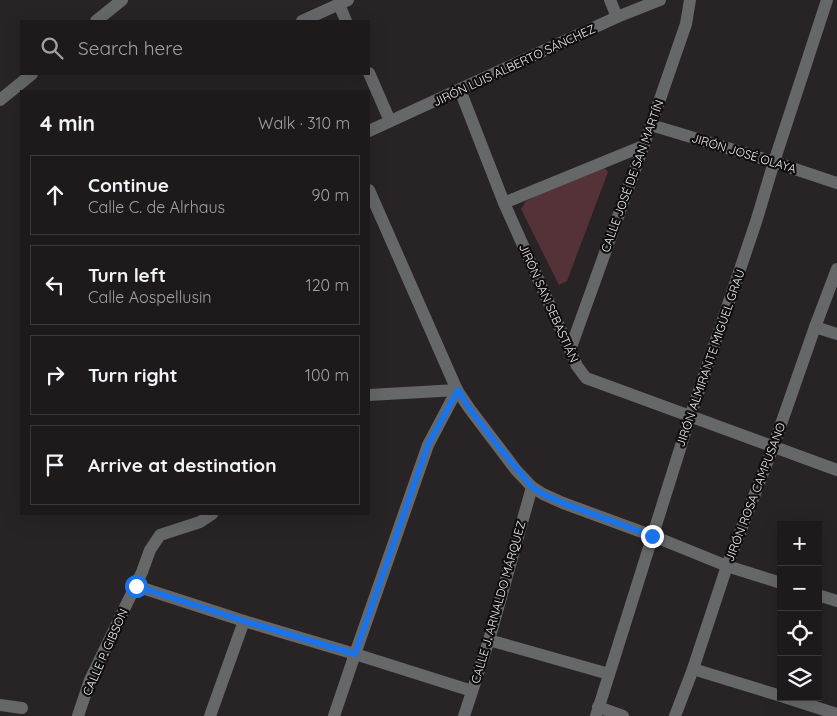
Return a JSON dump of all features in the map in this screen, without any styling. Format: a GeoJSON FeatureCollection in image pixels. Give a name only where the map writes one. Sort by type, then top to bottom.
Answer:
{"type":"FeatureCollection","features":[{"type":"Feature","properties":{"kind":"street"},"geometry":{"type":"LineString","coordinates":[[97,20],[122,0]]}},
{"type":"Feature","properties":{"kind":"street"},"geometry":{"type":"LineString","coordinates":[[610,0],[617,17]]}},
{"type":"Feature","properties":{"kind":"street","name":"JIRÓN LUIS ALBERTO SÁNCHEZ"},"geometry":{"type":"LineString","coordinates":[[370,131],[617,17],[660,0]]}},
{"type":"Feature","properties":{"kind":"street","name":"CALLE JOSÉ DE SAN MARTÍN"},"geometry":{"type":"LineString","coordinates":[[570,350],[686,24],[690,0]]}},
{"type":"Feature","properties":{"kind":"street","name":"JIRÓN ALMIRANTE MIGUEL GRAU"},"geometry":{"type":"LineString","coordinates":[[597,712],[690,417],[756,222],[827,0]]}},
{"type":"Feature","properties":{"kind":"street"},"geometry":{"type":"LineString","coordinates":[[304,20],[343,2],[346,20]]}},
{"type":"Feature","properties":{"kind":"street"},"geometry":{"type":"LineString","coordinates":[[0,100],[31,75]]}},
{"type":"Feature","properties":{"kind":"street"},"geometry":{"type":"LineString","coordinates":[[370,75],[390,121]]}},
{"type":"Feature","properties":{"kind":"street","name":"JIRÓN SAN SEBASTIÁN"},"geometry":{"type":"LineString","coordinates":[[460,90],[504,203],[577,366],[586,378],[837,470]]}},
{"type":"Feature","properties":{"kind":"street","name":"JIRÓN JOSÉ OLAYA"},"geometry":{"type":"LineString","coordinates":[[651,125],[837,183]]}},
{"type":"Feature","properties":{"kind":"street"},"geometry":{"type":"LineString","coordinates":[[504,203],[643,146]]}},
{"type":"Feature","properties":{"kind":"street"},"geometry":{"type":"LineString","coordinates":[[370,192],[458,390],[469,408],[532,487],[563,503],[727,566],[777,582]]}},
{"type":"Feature","properties":{"kind":"street","name":"JIRÓN ROSA CAMPUSANO"},"geometry":{"type":"LineString","coordinates":[[676,716],[727,566],[773,447],[837,269]]}},
{"type":"Feature","properties":{"kind":"street"},"geometry":{"type":"LineString","coordinates":[[815,327],[837,334]]}},
{"type":"Feature","properties":{"kind":"street"},"geometry":{"type":"LineString","coordinates":[[370,395],[458,390]]}},
{"type":"Feature","properties":{"kind":"street"},"geometry":{"type":"LineString","coordinates":[[334,716],[428,445],[458,390]]}},
{"type":"Feature","properties":{"kind":"street","name":"CALLE J. ARNALDO MÁRQUEZ"},"geometry":{"type":"LineString","coordinates":[[464,716],[489,640],[532,487]]}},
{"type":"Feature","properties":{"kind":"street","name":"CALLE P. GIBSON"},"geometry":{"type":"LineString","coordinates":[[78,716],[90,680],[136,586],[150,550],[160,535],[200,522],[210,515]]}},
{"type":"Feature","properties":{"kind":"street"},"geometry":{"type":"LineString","coordinates":[[136,586],[244,621],[472,690]]}},
{"type":"Feature","properties":{"kind":"street"},"geometry":{"type":"LineString","coordinates":[[822,596],[837,601]]}},
{"type":"Feature","properties":{"kind":"street"},"geometry":{"type":"LineString","coordinates":[[210,716],[244,621]]}},
{"type":"Feature","properties":{"kind":"street"},"geometry":{"type":"LineString","coordinates":[[489,640],[609,674]]}},
{"type":"Feature","properties":{"kind":"street"},"geometry":{"type":"LineString","coordinates":[[693,669],[777,695]]}},
{"type":"Feature","properties":{"kind":"street"},"geometry":{"type":"LineString","coordinates":[[795,701],[837,714]]}},
{"type":"Feature","properties":{"kind":"street"},"geometry":{"type":"LineString","coordinates":[[0,705],[22,708]]}},
{"type":"Feature","properties":{"kind":"street"},"geometry":{"type":"LineString","coordinates":[[597,712],[623,716]]}},
{"type":"Feature","properties":{"kind":"shaded area"},"geometry":{"type":"Polygon","coordinates":[[[602,165],[608,172],[567,281],[559,285],[521,209],[526,201],[602,165]]]}},
{"type":"Feature","properties":{"kind":"route"},"geometry":{"type":"LineString","coordinates":[[136,586],[355,654],[428,445],[458,390],[469,408],[516,470],[532,487],[563,503],[652,536]]}}]}
